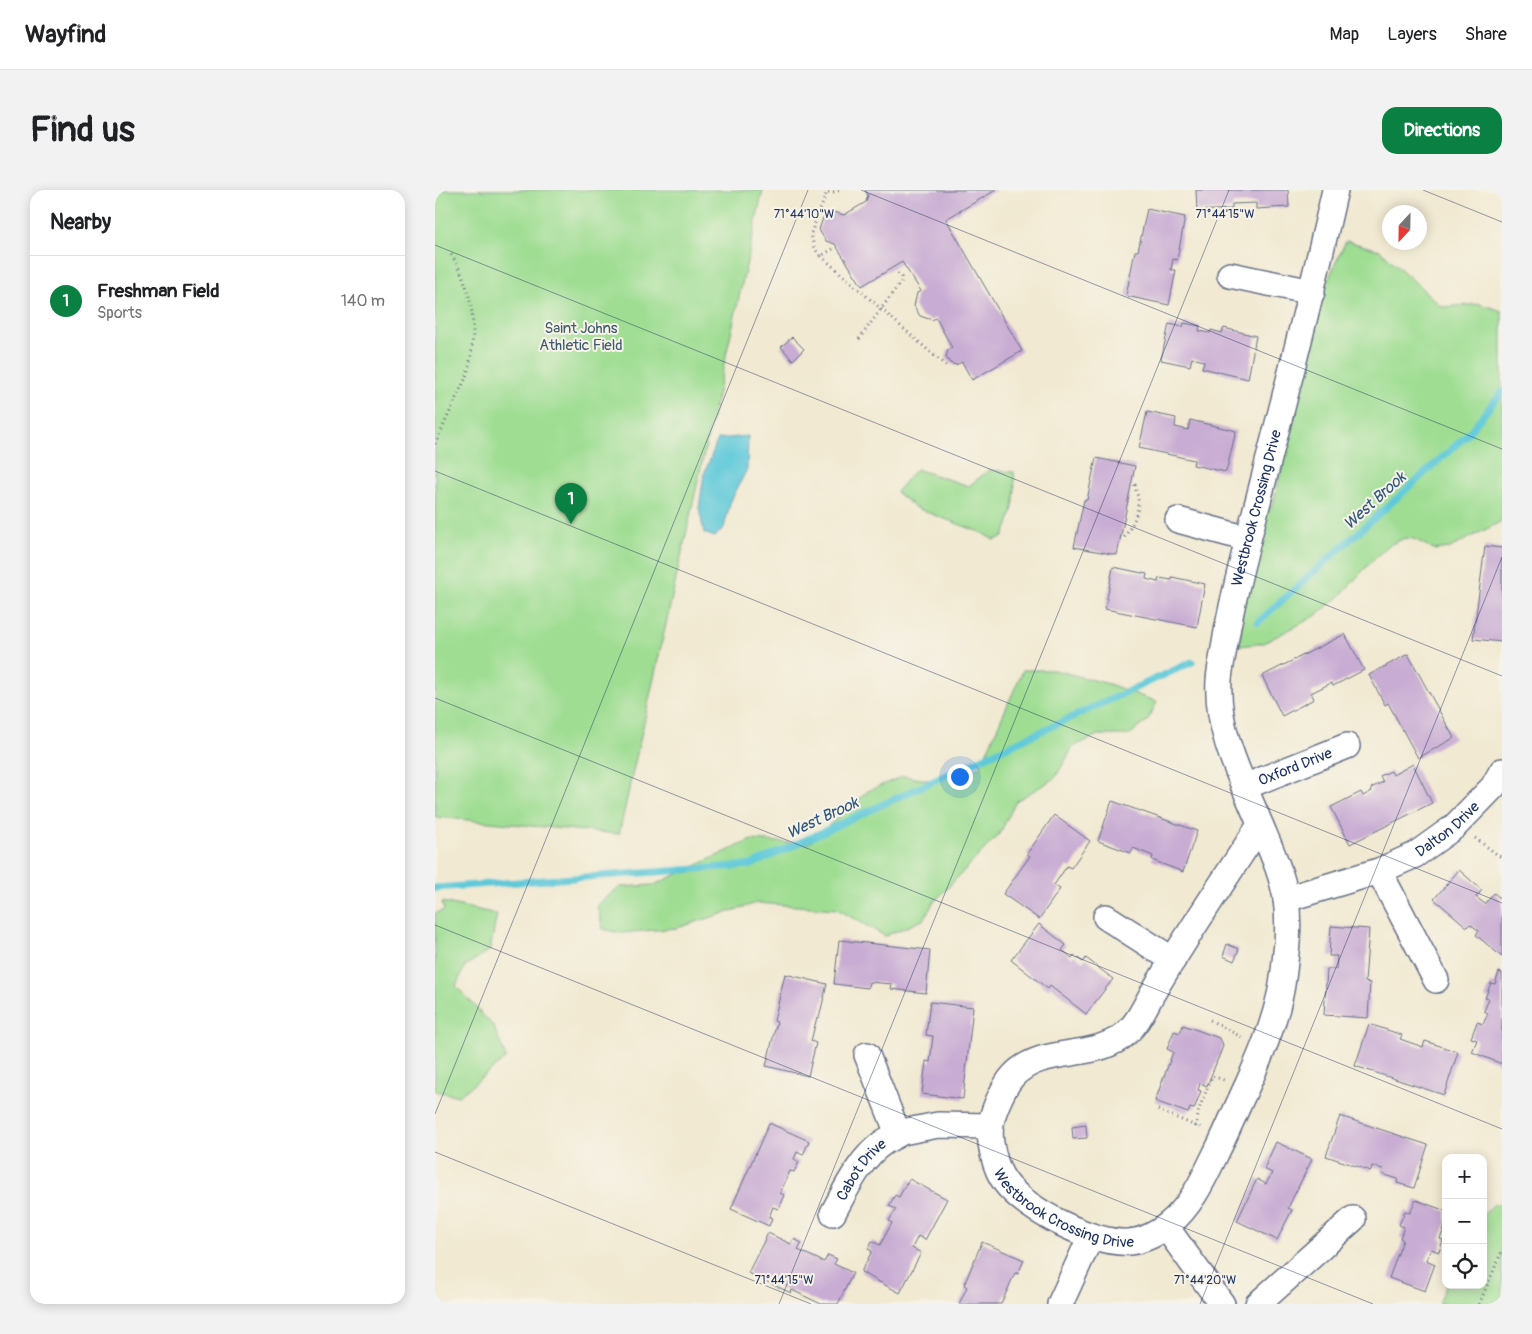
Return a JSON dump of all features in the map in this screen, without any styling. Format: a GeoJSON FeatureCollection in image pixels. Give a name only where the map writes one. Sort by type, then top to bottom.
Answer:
{"type":"FeatureCollection","features":[{"type":"Feature","properties":{"kind":"street","name":"Westbrook Crossing Drive"},"geometry":{"type":"LineString","coordinates":[[1261,825],[1154,990],[1140,1018],[1130,1030],[1121,1038],[1090,1051],[1056,1056],[1029,1064],[1011,1078],[999,1101],[990,1126],[995,1162],[1001,1179],[1012,1191],[1060,1223],[1091,1236],[1109,1241],[1131,1242],[1166,1227],[1180,1213],[1196,1190],[1223,1139],[1269,1034],[1281,994],[1288,926],[1286,899],[1279,871],[1261,825],[1231,754],[1224,729],[1219,695],[1220,674],[1230,614],[1248,538],[1312,292],[1335,190]]}},
{"type":"Feature","properties":{"kind":"street"},"geometry":{"type":"LineString","coordinates":[[1230,275],[1312,292]]}},
{"type":"Feature","properties":{"kind":"street"},"geometry":{"type":"LineString","coordinates":[[1178,520],[1248,538]]}},
{"type":"Feature","properties":{"kind":"street","name":"Oxford Drive"},"geometry":{"type":"LineString","coordinates":[[1244,787],[1347,746]]}},
{"type":"Feature","properties":{"kind":"street","name":"Dalton Drive"},"geometry":{"type":"LineString","coordinates":[[1286,899],[1379,871],[1415,855],[1454,828],[1493,787],[1502,772]]}},
{"type":"Feature","properties":{"kind":"street"},"geometry":{"type":"LineString","coordinates":[[1379,871],[1436,980]]}},
{"type":"Feature","properties":{"kind":"street"},"geometry":{"type":"LineString","coordinates":[[1106,917],[1173,960]]}},
{"type":"Feature","properties":{"kind":"street","name":"Cabot Drive"},"geometry":{"type":"LineString","coordinates":[[867,1054],[898,1134]]}},
{"type":"Feature","properties":{"kind":"street","name":"Cabot Drive"},"geometry":{"type":"LineString","coordinates":[[833,1213],[855,1174],[883,1142],[902,1132],[938,1125],[990,1126]]}},
{"type":"Feature","properties":{"kind":"street"},"geometry":{"type":"LineString","coordinates":[[1258,1304],[1353,1219]]}},
{"type":"Feature","properties":{"kind":"street"},"geometry":{"type":"LineString","coordinates":[[1166,1227],[1222,1304]]}},
{"type":"Feature","properties":{"kind":"street"},"geometry":{"type":"LineString","coordinates":[[1060,1304],[1091,1236]]}},
{"type":"Feature","properties":{"kind":"path"},"geometry":{"type":"LineString","coordinates":[[842,190],[827,192],[811,233],[814,248],[946,366]]}},
{"type":"Feature","properties":{"kind":"path"},"geometry":{"type":"LineString","coordinates":[[821,256],[833,249]]}},
{"type":"Feature","properties":{"kind":"path"},"geometry":{"type":"LineString","coordinates":[[435,444],[468,371],[472,348],[473,322],[470,298],[465,281],[451,254]]}},
{"type":"Feature","properties":{"kind":"path"},"geometry":{"type":"LineString","coordinates":[[859,339],[901,282],[901,277],[896,272]]}},
{"type":"Feature","properties":{"kind":"path"},"geometry":{"type":"LineString","coordinates":[[1120,537],[1124,538],[1132,527],[1138,511],[1135,486],[1131,485]]}},
{"type":"Feature","properties":{"kind":"path"},"geometry":{"type":"LineString","coordinates":[[1459,823],[1479,842],[1502,858]]}},
{"type":"Feature","properties":{"kind":"path"},"geometry":{"type":"LineString","coordinates":[[1210,1020],[1243,1038]]}},
{"type":"Feature","properties":{"kind":"path"},"geometry":{"type":"LineString","coordinates":[[1197,1127],[1199,1108],[1212,1076]]}},
{"type":"Feature","properties":{"kind":"path"},"geometry":{"type":"LineString","coordinates":[[1158,1110],[1211,1132]]}},
{"type":"Feature","properties":{"kind":"path"},"geometry":{"type":"LineString","coordinates":[[1479,1304],[1502,1251]]}},
{"type":"Feature","properties":{"kind":"green space","name":"Saint Johns Athletic Field"},"geometry":{"type":"Polygon","coordinates":[[[435,190],[763,190],[619,834],[435,817],[435,190]]]}},
{"type":"Feature","properties":{"kind":"green space"},"geometry":{"type":"Polygon","coordinates":[[[1346,241],[1380,250],[1442,307],[1480,304],[1502,311],[1502,521],[1450,548],[1435,550],[1414,539],[1405,538],[1389,545],[1339,597],[1315,616],[1264,643],[1240,646],[1244,567],[1255,531],[1273,504],[1290,435],[1289,405],[1313,344],[1314,309],[1346,241]]]}},
{"type":"Feature","properties":{"kind":"green space"},"geometry":{"type":"Polygon","coordinates":[[[916,469],[969,486],[989,470],[1014,472],[1015,490],[1013,505],[1010,520],[1003,537],[994,540],[982,533],[916,508],[896,492],[916,469]]]}},
{"type":"Feature","properties":{"kind":"green space"},"geometry":{"type":"Polygon","coordinates":[[[1023,670],[1054,670],[1109,684],[1157,702],[1147,721],[1129,735],[1098,735],[1073,747],[1055,778],[1016,801],[1000,833],[934,902],[923,920],[885,936],[837,909],[757,903],[677,928],[620,933],[603,929],[597,905],[620,887],[654,885],[751,840],[808,844],[868,791],[903,776],[934,781],[980,767],[1023,670]]]}},
{"type":"Feature","properties":{"kind":"green space"},"geometry":{"type":"Polygon","coordinates":[[[442,902],[497,914],[490,950],[465,966],[456,986],[494,1027],[506,1058],[459,1096],[435,1091],[435,913],[444,910],[442,902]]]}},
{"type":"Feature","properties":{"kind":"green space"},"geometry":{"type":"Polygon","coordinates":[[[1502,1203],[1502,1304],[1439,1304],[1445,1289],[1487,1289],[1487,1211],[1494,1204],[1502,1203]]]}},
{"type":"Feature","properties":{"kind":"water"},"geometry":{"type":"Polygon","coordinates":[[[748,436],[747,469],[730,503],[724,528],[715,537],[704,533],[699,508],[704,474],[718,439],[748,436]]]}},
{"type":"Feature","properties":{"kind":"building"},"geometry":{"type":"Polygon","coordinates":[[[865,190],[996,190],[946,219],[1022,351],[972,380],[962,362],[956,365],[950,363],[946,357],[948,350],[952,348],[936,318],[932,320],[920,316],[914,306],[917,293],[921,291],[902,262],[862,286],[835,244],[826,241],[819,230],[823,218],[833,212],[844,215],[866,202],[868,195],[865,190]]]}},
{"type":"Feature","properties":{"kind":"building"},"geometry":{"type":"Polygon","coordinates":[[[1196,190],[1288,190],[1289,207],[1256,209],[1256,203],[1232,204],[1232,209],[1197,211],[1196,190]]]}},
{"type":"Feature","properties":{"kind":"building"},"geometry":{"type":"Polygon","coordinates":[[[1147,209],[1185,217],[1177,260],[1173,259],[1171,270],[1176,270],[1169,305],[1126,296],[1135,251],[1138,251],[1147,209]]]}},
{"type":"Feature","properties":{"kind":"building"},"geometry":{"type":"Polygon","coordinates":[[[1184,323],[1200,326],[1199,331],[1210,333],[1211,330],[1222,333],[1224,328],[1256,336],[1248,379],[1202,368],[1204,361],[1192,358],[1190,366],[1161,360],[1169,324],[1183,327],[1184,323]]]}},
{"type":"Feature","properties":{"kind":"building"},"geometry":{"type":"Polygon","coordinates":[[[792,337],[804,349],[793,360],[781,347],[792,337]]]}},
{"type":"Feature","properties":{"kind":"building"},"geometry":{"type":"Polygon","coordinates":[[[1147,412],[1176,418],[1175,427],[1188,430],[1190,420],[1236,431],[1226,472],[1193,465],[1194,460],[1139,448],[1147,412]]]}},
{"type":"Feature","properties":{"kind":"building"},"geometry":{"type":"Polygon","coordinates":[[[1096,458],[1135,466],[1117,555],[1074,547],[1084,500],[1087,500],[1096,458]]]}},
{"type":"Feature","properties":{"kind":"building"},"geometry":{"type":"Polygon","coordinates":[[[1485,546],[1502,548],[1502,642],[1473,639],[1485,546]]]}},
{"type":"Feature","properties":{"kind":"building"},"geometry":{"type":"Polygon","coordinates":[[[1113,567],[1147,574],[1146,579],[1158,582],[1159,578],[1172,580],[1172,577],[1205,584],[1197,627],[1105,609],[1113,567]]]}},
{"type":"Feature","properties":{"kind":"building"},"geometry":{"type":"Polygon","coordinates":[[[1345,634],[1364,670],[1333,686],[1331,683],[1311,693],[1314,699],[1282,716],[1262,676],[1345,634]]]}},
{"type":"Feature","properties":{"kind":"building"},"geometry":{"type":"Polygon","coordinates":[[[1408,654],[1454,738],[1418,758],[1388,703],[1385,705],[1369,675],[1408,654]]]}},
{"type":"Feature","properties":{"kind":"building"},"geometry":{"type":"Polygon","coordinates":[[[1413,764],[1432,803],[1350,844],[1331,807],[1361,792],[1363,796],[1372,791],[1371,788],[1383,782],[1380,776],[1391,771],[1393,775],[1413,764]]]}},
{"type":"Feature","properties":{"kind":"building"},"geometry":{"type":"Polygon","coordinates":[[[1112,801],[1197,831],[1183,872],[1152,860],[1153,856],[1133,848],[1131,853],[1098,841],[1112,801]]]}},
{"type":"Feature","properties":{"kind":"building"},"geometry":{"type":"Polygon","coordinates":[[[1054,815],[1090,841],[1071,868],[1067,866],[1054,885],[1060,889],[1039,919],[1003,894],[1030,856],[1027,854],[1054,815]]]}},
{"type":"Feature","properties":{"kind":"building"},"geometry":{"type":"Polygon","coordinates":[[[1459,870],[1482,890],[1476,897],[1485,904],[1494,893],[1502,900],[1502,957],[1476,935],[1479,931],[1470,924],[1467,927],[1434,899],[1459,870]]]}},
{"type":"Feature","properties":{"kind":"building"},"geometry":{"type":"Polygon","coordinates":[[[1039,924],[1066,945],[1062,950],[1072,958],[1074,955],[1083,962],[1086,958],[1113,979],[1086,1014],[1050,986],[1048,989],[1011,960],[1039,924]]]}},
{"type":"Feature","properties":{"kind":"building"},"geometry":{"type":"Polygon","coordinates":[[[1331,926],[1369,929],[1365,982],[1370,983],[1368,1018],[1324,1015],[1327,969],[1336,969],[1337,956],[1329,956],[1331,926]]]}},
{"type":"Feature","properties":{"kind":"building"},"geometry":{"type":"Polygon","coordinates":[[[839,940],[930,950],[926,993],[891,989],[892,984],[869,982],[868,988],[834,984],[839,940]]]}},
{"type":"Feature","properties":{"kind":"building"},"geometry":{"type":"Polygon","coordinates":[[[1227,944],[1239,949],[1234,961],[1223,956],[1227,944]]]}},
{"type":"Feature","properties":{"kind":"building"},"geometry":{"type":"Polygon","coordinates":[[[1499,972],[1502,973],[1502,1064],[1472,1052],[1477,1040],[1471,1038],[1477,1022],[1483,1024],[1488,1013],[1484,1011],[1489,999],[1485,998],[1491,983],[1495,984],[1499,972]]]}},
{"type":"Feature","properties":{"kind":"building"},"geometry":{"type":"Polygon","coordinates":[[[785,974],[827,984],[811,1041],[816,1043],[808,1076],[766,1066],[777,1022],[774,1021],[785,974]]]}},
{"type":"Feature","properties":{"kind":"building"},"geometry":{"type":"Polygon","coordinates":[[[930,1002],[973,1007],[963,1099],[922,1094],[926,1061],[930,1062],[933,1036],[926,1035],[930,1002]]]}},
{"type":"Feature","properties":{"kind":"building"},"geometry":{"type":"Polygon","coordinates":[[[1369,1024],[1402,1035],[1400,1039],[1423,1047],[1425,1041],[1458,1052],[1444,1095],[1355,1066],[1369,1024]]]}},
{"type":"Feature","properties":{"kind":"building"},"geometry":{"type":"Polygon","coordinates":[[[1183,1025],[1219,1038],[1223,1046],[1207,1086],[1200,1083],[1198,1090],[1201,1091],[1194,1109],[1190,1108],[1188,1113],[1155,1101],[1173,1052],[1167,1049],[1174,1031],[1180,1033],[1183,1025]]]}},
{"type":"Feature","properties":{"kind":"building"},"geometry":{"type":"Polygon","coordinates":[[[1340,1116],[1428,1145],[1414,1188],[1397,1183],[1398,1179],[1382,1174],[1383,1169],[1372,1166],[1371,1171],[1326,1156],[1340,1116]]]}},
{"type":"Feature","properties":{"kind":"building"},"geometry":{"type":"Polygon","coordinates":[[[769,1123],[809,1141],[803,1155],[797,1152],[794,1159],[799,1162],[794,1172],[790,1171],[780,1193],[784,1195],[778,1209],[773,1207],[769,1217],[772,1218],[769,1226],[731,1209],[769,1123]]]}},
{"type":"Feature","properties":{"kind":"building"},"geometry":{"type":"Polygon","coordinates":[[[1086,1125],[1087,1138],[1073,1139],[1072,1127],[1086,1125]]]}},
{"type":"Feature","properties":{"kind":"building"},"geometry":{"type":"Polygon","coordinates":[[[1276,1142],[1312,1159],[1288,1208],[1292,1210],[1277,1240],[1237,1221],[1257,1179],[1266,1184],[1272,1173],[1264,1169],[1276,1142]]]}},
{"type":"Feature","properties":{"kind":"building"},"geometry":{"type":"Polygon","coordinates":[[[909,1179],[947,1199],[925,1240],[918,1236],[912,1248],[921,1253],[900,1293],[861,1272],[872,1251],[868,1249],[872,1241],[880,1245],[892,1223],[889,1221],[896,1209],[889,1206],[895,1195],[899,1197],[909,1179]]]}},
{"type":"Feature","properties":{"kind":"building"},"geometry":{"type":"Polygon","coordinates":[[[1416,1200],[1442,1210],[1442,1234],[1440,1239],[1442,1243],[1439,1252],[1431,1249],[1426,1260],[1435,1264],[1425,1291],[1389,1278],[1403,1240],[1400,1238],[1404,1227],[1399,1225],[1405,1211],[1410,1213],[1416,1200]]]}},
{"type":"Feature","properties":{"kind":"building"},"geometry":{"type":"Polygon","coordinates":[[[768,1233],[791,1244],[794,1239],[802,1243],[798,1250],[824,1262],[828,1255],[837,1259],[834,1264],[853,1273],[838,1304],[821,1304],[792,1290],[791,1293],[748,1273],[768,1233]]]}},
{"type":"Feature","properties":{"kind":"building"},"geometry":{"type":"Polygon","coordinates":[[[982,1242],[1024,1260],[1018,1274],[1015,1273],[1001,1304],[959,1304],[967,1287],[964,1285],[982,1242]]]}},
{"type":"Feature","properties":{"kind":"waterway","name":"West Brook"},"geometry":{"type":"LineString","coordinates":[[1258,622],[1465,437],[1502,392]]}},
{"type":"Feature","properties":{"kind":"waterway","name":"West Brook"},"geometry":{"type":"LineString","coordinates":[[435,888],[751,865],[1192,662]]}},
{"type":"Feature","properties":{"kind":"place","name":"Freshman Field"},"geometry":{"type":"Point","coordinates":[571,524]}}]}
